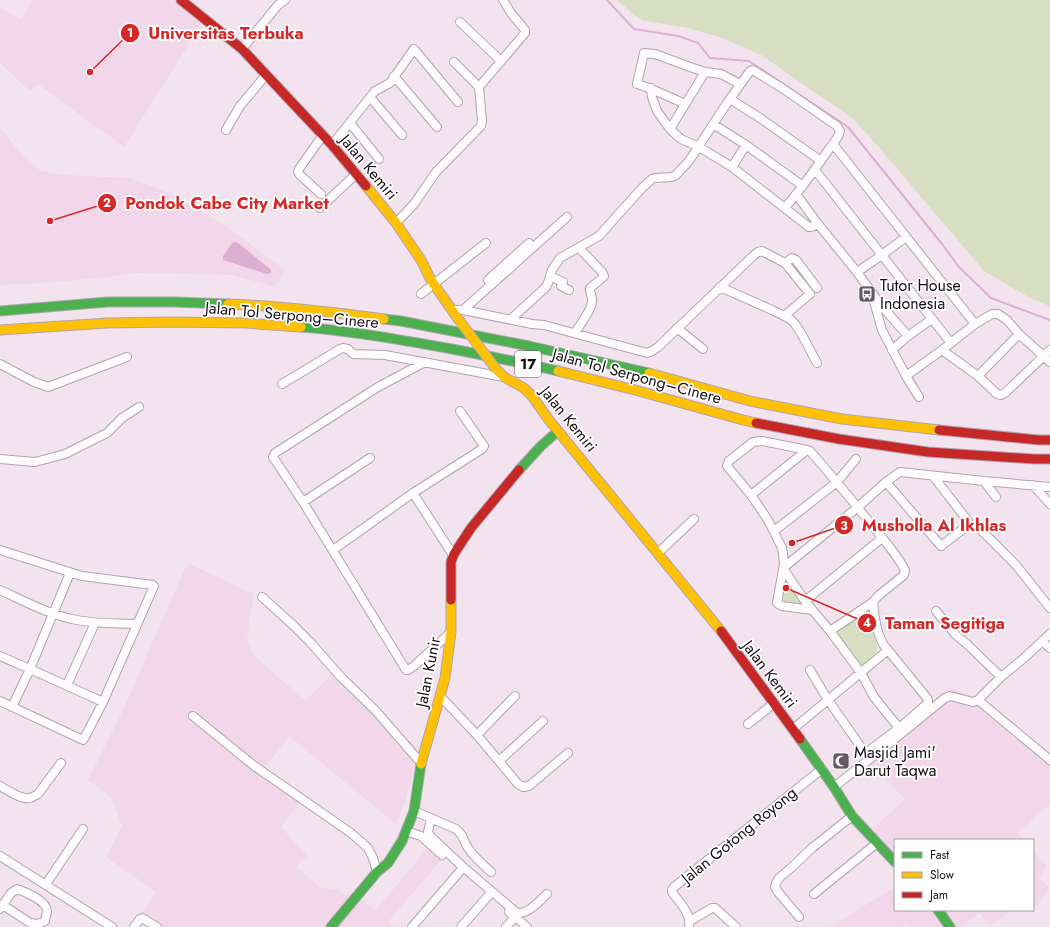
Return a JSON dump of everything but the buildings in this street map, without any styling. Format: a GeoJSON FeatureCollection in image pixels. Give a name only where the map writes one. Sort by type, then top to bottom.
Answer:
{"type":"FeatureCollection","features":[{"type":"Feature","properties":{"kind":"main road","name":"Jalan Kemiri"},"geometry":{"type":"LineString","coordinates":[[181,0],[242,50],[332,145],[396,223],[421,260],[434,284],[457,311],[496,369],[504,377],[524,388],[532,396],[549,420],[712,620],[793,729],[834,787],[852,816],[894,861]]}},
{"type":"Feature","properties":{"kind":"main road","name":"Jalan Tol Serpong–Cinere"},"geometry":{"type":"LineString","coordinates":[[0,311],[107,302],[175,302],[249,305],[328,312],[401,321],[529,346],[641,372],[750,401],[842,419],[935,430],[1050,440]]}},
{"type":"Feature","properties":{"kind":"main road","name":"Jalan Tol Serpong–Cinere"},"geometry":{"type":"LineString","coordinates":[[0,330],[108,323],[173,322],[245,323],[326,329],[394,338],[524,363],[635,390],[743,420],[839,439],[928,452],[1050,459]]}},
{"type":"Feature","properties":{"kind":"main road","name":"Jalan Kunir"},"geometry":{"type":"LineString","coordinates":[[331,927],[377,872],[388,862],[402,840],[414,811],[421,763],[445,678],[451,632],[451,562],[453,555],[458,545],[481,515],[531,457],[558,431]]}},
{"type":"Feature","properties":{"kind":"main road"},"geometry":{"type":"LineString","coordinates":[[939,911],[950,927]]}},
{"type":"Feature","properties":{"kind":"street"},"geometry":{"type":"LineString","coordinates":[[242,50],[278,5],[285,0]]}},
{"type":"Feature","properties":{"kind":"street"},"geometry":{"type":"LineString","coordinates":[[479,87],[526,31],[511,13],[503,0]]}},
{"type":"Feature","properties":{"kind":"street"},"geometry":{"type":"LineString","coordinates":[[460,22],[501,61]]}},
{"type":"Feature","properties":{"kind":"street"},"geometry":{"type":"LineString","coordinates":[[332,145],[375,91],[390,82],[414,49],[458,102]]}},
{"type":"Feature","properties":{"kind":"street"},"geometry":{"type":"LineString","coordinates":[[685,104],[651,88],[637,84],[644,53],[655,54],[705,72],[721,74],[740,84]]}},
{"type":"Feature","properties":{"kind":"street"},"geometry":{"type":"LineString","coordinates":[[396,223],[414,204],[436,172],[481,126],[482,120],[479,87],[454,62]]}},
{"type":"Feature","properties":{"kind":"street"},"geometry":{"type":"LineString","coordinates":[[511,319],[546,287],[552,270],[560,258],[599,236],[652,179],[672,177],[676,175],[689,160],[740,84],[750,71],[753,70],[837,126],[840,131],[815,170],[785,208]]}},
{"type":"Feature","properties":{"kind":"street"},"geometry":{"type":"LineString","coordinates":[[670,129],[705,72]]}},
{"type":"Feature","properties":{"kind":"street"},"geometry":{"type":"LineString","coordinates":[[226,130],[240,106],[266,75]]}},
{"type":"Feature","properties":{"kind":"street"},"geometry":{"type":"LineString","coordinates":[[394,76],[437,127]]}},
{"type":"Feature","properties":{"kind":"street"},"geometry":{"type":"LineString","coordinates":[[651,88],[654,105],[670,129],[681,139],[732,167],[809,227],[811,228],[818,224]]}},
{"type":"Feature","properties":{"kind":"street"},"geometry":{"type":"LineString","coordinates":[[370,97],[402,135]]}},
{"type":"Feature","properties":{"kind":"street"},"geometry":{"type":"LineString","coordinates":[[730,98],[821,161]]}},
{"type":"Feature","properties":{"kind":"street"},"geometry":{"type":"LineString","coordinates":[[350,123],[379,160]]}},
{"type":"Feature","properties":{"kind":"street"},"geometry":{"type":"LineString","coordinates":[[713,124],[746,145],[802,186]]}},
{"type":"Feature","properties":{"kind":"street"},"geometry":{"type":"LineString","coordinates":[[322,194],[300,175],[298,171],[323,135]]}},
{"type":"Feature","properties":{"kind":"street"},"geometry":{"type":"LineString","coordinates":[[833,144],[975,324]]}},
{"type":"Feature","properties":{"kind":"street"},"geometry":{"type":"LineString","coordinates":[[732,167],[746,145]]}},
{"type":"Feature","properties":{"kind":"street"},"geometry":{"type":"LineString","coordinates":[[815,170],[951,343]]}},
{"type":"Feature","properties":{"kind":"street"},"geometry":{"type":"LineString","coordinates":[[320,208],[356,174]]}},
{"type":"Feature","properties":{"kind":"street"},"geometry":{"type":"LineString","coordinates":[[796,194],[818,224],[908,336]]}},
{"type":"Feature","properties":{"kind":"street"},"geometry":{"type":"LineString","coordinates":[[457,311],[567,217]]}},
{"type":"Feature","properties":{"kind":"street"},"geometry":{"type":"LineString","coordinates":[[857,272],[906,237]]}},
{"type":"Feature","properties":{"kind":"street"},"geometry":{"type":"LineString","coordinates":[[421,294],[486,243]]}},
{"type":"Feature","properties":{"kind":"street"},"geometry":{"type":"LineString","coordinates":[[457,311],[529,243]]}},
{"type":"Feature","properties":{"kind":"street"},"geometry":{"type":"LineString","coordinates":[[575,333],[592,306],[593,299],[589,292],[590,288],[604,276],[579,248]]}},
{"type":"Feature","properties":{"kind":"street"},"geometry":{"type":"LineString","coordinates":[[457,311],[544,325],[648,353],[658,347],[720,287],[758,252],[762,251],[785,263],[810,294],[784,316]]}},
{"type":"Feature","properties":{"kind":"street"},"geometry":{"type":"LineString","coordinates":[[785,263],[792,258],[796,260],[817,288]]}},
{"type":"Feature","properties":{"kind":"street"},"geometry":{"type":"LineString","coordinates":[[550,276],[563,282],[561,286],[569,290]]}},
{"type":"Feature","properties":{"kind":"street"},"geometry":{"type":"LineString","coordinates":[[720,287],[790,319],[796,324],[817,363]]}},
{"type":"Feature","properties":{"kind":"street"},"geometry":{"type":"LineString","coordinates":[[872,292],[882,330],[918,397]]}},
{"type":"Feature","properties":{"kind":"street"},"geometry":{"type":"LineString","coordinates":[[906,376],[975,324],[992,314],[998,314],[1007,320],[1019,334],[1050,362]]}},
{"type":"Feature","properties":{"kind":"street"},"geometry":{"type":"LineString","coordinates":[[892,350],[908,336],[932,319]]}},
{"type":"Feature","properties":{"kind":"street"},"geometry":{"type":"LineString","coordinates":[[678,328],[703,349]]}},
{"type":"Feature","properties":{"kind":"street"},"geometry":{"type":"LineString","coordinates":[[978,376],[1019,334]]}},
{"type":"Feature","properties":{"kind":"street"},"geometry":{"type":"LineString","coordinates":[[282,384],[343,348],[353,354],[385,356],[425,362],[504,377]]}},
{"type":"Feature","properties":{"kind":"street"},"geometry":{"type":"LineString","coordinates":[[942,350],[978,376],[997,394],[1001,395],[1005,393],[1050,350]]}},
{"type":"Feature","properties":{"kind":"street"},"geometry":{"type":"LineString","coordinates":[[0,364],[34,382],[48,387],[127,357]]}},
{"type":"Feature","properties":{"kind":"street"},"geometry":{"type":"LineString","coordinates":[[425,362],[378,387],[281,449],[273,455],[273,459],[303,502],[406,670],[414,666],[451,632]]}},
{"type":"Feature","properties":{"kind":"street"},"geometry":{"type":"LineString","coordinates":[[0,459],[35,462],[65,454],[107,433],[122,418],[138,407]]}},
{"type":"Feature","properties":{"kind":"street"},"geometry":{"type":"LineString","coordinates":[[333,550],[413,493],[484,448],[460,411]]}},
{"type":"Feature","properties":{"kind":"street"},"geometry":{"type":"LineString","coordinates":[[812,610],[782,606],[777,603],[783,568],[782,548],[768,520],[751,495],[727,466],[729,461],[753,442],[762,441],[810,451],[882,538],[905,570],[904,575],[878,596],[873,602],[830,631]]}},
{"type":"Feature","properties":{"kind":"street"},"geometry":{"type":"LineString","coordinates":[[751,495],[807,450]]}},
{"type":"Feature","properties":{"kind":"street"},"geometry":{"type":"LineString","coordinates":[[303,502],[370,458]]}},
{"type":"Feature","properties":{"kind":"street"},"geometry":{"type":"LineString","coordinates":[[774,531],[837,482],[856,459]]}},
{"type":"Feature","properties":{"kind":"street"},"geometry":{"type":"LineString","coordinates":[[783,568],[900,472],[1050,487]]}},
{"type":"Feature","properties":{"kind":"street"},"geometry":{"type":"LineString","coordinates":[[886,482],[941,546],[966,526],[968,521],[933,476]]}},
{"type":"Feature","properties":{"kind":"street"},"geometry":{"type":"LineString","coordinates":[[984,481],[996,497]]}},
{"type":"Feature","properties":{"kind":"street"},"geometry":{"type":"LineString","coordinates":[[1033,485],[1050,504]]}},
{"type":"Feature","properties":{"kind":"street"},"geometry":{"type":"LineString","coordinates":[[413,493],[453,555]]}},
{"type":"Feature","properties":{"kind":"street"},"geometry":{"type":"LineString","coordinates":[[658,553],[694,519]]}},
{"type":"Feature","properties":{"kind":"street"},"geometry":{"type":"LineString","coordinates":[[983,532],[1016,565],[1050,608]]}},
{"type":"Feature","properties":{"kind":"street"},"geometry":{"type":"LineString","coordinates":[[805,601],[882,538]]}},
{"type":"Feature","properties":{"kind":"street"},"geometry":{"type":"LineString","coordinates":[[0,550],[70,573],[96,578],[153,585],[154,588],[86,738],[83,740],[12,706],[0,702]]}},
{"type":"Feature","properties":{"kind":"street"},"geometry":{"type":"LineString","coordinates":[[783,568],[805,601],[861,672],[874,698],[899,728]]}},
{"type":"Feature","properties":{"kind":"street"},"geometry":{"type":"LineString","coordinates":[[12,706],[30,669],[70,573]]}},
{"type":"Feature","properties":{"kind":"street"},"geometry":{"type":"LineString","coordinates":[[0,590],[71,619],[95,623],[137,624]]}},
{"type":"Feature","properties":{"kind":"street"},"geometry":{"type":"LineString","coordinates":[[262,597],[293,625],[340,676],[376,711],[421,763]]}},
{"type":"Feature","properties":{"kind":"street"},"geometry":{"type":"LineString","coordinates":[[810,670],[828,700],[861,747],[867,751],[899,728],[928,703],[928,700],[888,650],[879,636],[876,629],[873,602]]}},
{"type":"Feature","properties":{"kind":"street"},"geometry":{"type":"LineString","coordinates":[[936,611],[956,636],[968,645],[1001,677]]}},
{"type":"Feature","properties":{"kind":"street"},"geometry":{"type":"LineString","coordinates":[[67,685],[95,623]]}},
{"type":"Feature","properties":{"kind":"street"},"geometry":{"type":"LineString","coordinates":[[834,787],[945,698],[950,696],[972,702],[978,700],[1001,677],[1050,634]]}},
{"type":"Feature","properties":{"kind":"street"},"geometry":{"type":"LineString","coordinates":[[1042,641],[1050,648]]}},
{"type":"Feature","properties":{"kind":"street"},"geometry":{"type":"LineString","coordinates":[[793,729],[888,650]]}},
{"type":"Feature","properties":{"kind":"street"},"geometry":{"type":"LineString","coordinates":[[0,656],[103,702]]}},
{"type":"Feature","properties":{"kind":"street"},"geometry":{"type":"LineString","coordinates":[[440,696],[477,735],[522,787],[525,788],[535,782],[568,753]]}},
{"type":"Feature","properties":{"kind":"street"},"geometry":{"type":"LineString","coordinates":[[477,735],[515,696]]}},
{"type":"Feature","properties":{"kind":"street"},"geometry":{"type":"LineString","coordinates":[[978,700],[1050,760]]}},
{"type":"Feature","properties":{"kind":"street"},"geometry":{"type":"LineString","coordinates":[[748,724],[773,703]]}},
{"type":"Feature","properties":{"kind":"street"},"geometry":{"type":"LineString","coordinates":[[193,716],[253,764],[351,833],[368,848],[377,872]]}},
{"type":"Feature","properties":{"kind":"street"},"geometry":{"type":"LineString","coordinates":[[499,761],[543,721]]}},
{"type":"Feature","properties":{"kind":"street"},"geometry":{"type":"LineString","coordinates":[[0,786],[28,799],[34,797],[38,794],[61,763]]}},
{"type":"Feature","properties":{"kind":"street","name":"Jalan Gotong Royong"},"geometry":{"type":"LineString","coordinates":[[689,924],[687,914],[672,892],[674,887],[822,770]]}},
{"type":"Feature","properties":{"kind":"street"},"geometry":{"type":"LineString","coordinates":[[414,811],[456,829],[461,833],[468,847],[491,872]]}},
{"type":"Feature","properties":{"kind":"street"},"geometry":{"type":"LineString","coordinates":[[799,916],[778,892],[776,883],[780,877],[812,848],[852,816]]}},
{"type":"Feature","properties":{"kind":"street"},"geometry":{"type":"LineString","coordinates":[[431,818],[428,832],[430,836],[462,866],[517,913],[528,910],[546,894]]}},
{"type":"Feature","properties":{"kind":"street"},"geometry":{"type":"LineString","coordinates":[[46,884],[83,829]]}},
{"type":"Feature","properties":{"kind":"street"},"geometry":{"type":"LineString","coordinates":[[406,831],[421,836],[527,927]]}},
{"type":"Feature","properties":{"kind":"street"},"geometry":{"type":"LineString","coordinates":[[814,894],[877,843]]}},
{"type":"Feature","properties":{"kind":"street"},"geometry":{"type":"LineString","coordinates":[[0,856],[112,927]]}},
{"type":"Feature","properties":{"kind":"street"},"geometry":{"type":"LineString","coordinates":[[412,927],[461,870]]}},
{"type":"Feature","properties":{"kind":"street"},"geometry":{"type":"LineString","coordinates":[[21,890],[38,898],[44,904],[47,911],[45,921],[38,924],[30,923],[1,907],[11,893],[21,890]]}},
{"type":"Feature","properties":{"kind":"street"},"geometry":{"type":"LineString","coordinates":[[461,927],[489,895]]}},
{"type":"Feature","properties":{"kind":"street"},"geometry":{"type":"LineString","coordinates":[[689,924],[712,908],[715,908],[736,927]]}},
{"type":"Feature","properties":{"kind":"street"},"geometry":{"type":"LineString","coordinates":[[506,927],[515,917]]}},
{"type":"Feature","properties":{"kind":"street"},"geometry":{"type":"LineString","coordinates":[[134,927],[142,918],[157,927]]}},
{"type":"Feature","properties":{"kind":"shaded area"},"geometry":{"type":"Polygon","coordinates":[[[32,0],[174,0],[202,23],[124,147],[38,84],[30,91],[0,63],[0,8],[21,20],[32,0]]]}},
{"type":"Feature","properties":{"kind":"shaded area"},"geometry":{"type":"Polygon","coordinates":[[[0,128],[25,158],[41,171],[66,175],[130,178],[163,191],[226,226],[285,270],[284,274],[278,284],[272,286],[232,275],[137,273],[45,283],[0,285],[0,128]]]}},
{"type":"Feature","properties":{"kind":"shaded area"},"geometry":{"type":"Polygon","coordinates":[[[233,242],[238,243],[269,268],[271,273],[267,274],[223,260],[223,256],[233,242]]]}},
{"type":"Feature","properties":{"kind":"shaded area"},"geometry":{"type":"Polygon","coordinates":[[[187,563],[254,594],[247,637],[252,654],[306,701],[336,669],[417,748],[405,802],[396,824],[289,736],[261,774],[300,802],[281,827],[307,856],[296,867],[321,888],[338,889],[351,901],[356,895],[375,911],[427,849],[441,860],[388,922],[394,927],[161,927],[141,914],[156,892],[106,857],[122,826],[111,797],[88,780],[124,708],[187,563]]]}},
{"type":"Feature","properties":{"kind":"shaded area"},"geometry":{"type":"Polygon","coordinates":[[[952,688],[984,701],[1050,757],[1050,804],[1018,833],[1022,839],[894,839],[894,868],[865,836],[905,799],[867,759],[952,688]]]}},
{"type":"Feature","properties":{"kind":"shaded area"},"geometry":{"type":"Polygon","coordinates":[[[1034,852],[1047,866],[1039,878],[1050,888],[1034,910],[1034,852]]]}},
{"type":"Feature","properties":{"kind":"shaded area"},"geometry":{"type":"Polygon","coordinates":[[[894,888],[894,911],[1011,911],[990,926],[980,913],[962,927],[909,927],[906,923],[900,927],[830,927],[894,888]]]}},
{"type":"Feature","properties":{"kind":"green space"},"geometry":{"type":"Polygon","coordinates":[[[617,0],[1050,0],[1050,306],[1030,298],[984,271],[870,137],[852,118],[761,55],[720,37],[683,27],[644,21],[634,15],[617,0]]]}},
{"type":"Feature","properties":{"kind":"green space"},"geometry":{"type":"Polygon","coordinates":[[[783,577],[806,607],[778,600],[783,577]]]}},
{"type":"Feature","properties":{"kind":"green space"},"geometry":{"type":"Polygon","coordinates":[[[868,610],[877,648],[872,658],[860,666],[832,631],[868,610]]]}},
{"type":"Feature","properties":{"kind":"waterway"},"geometry":{"type":"LineString","coordinates":[[607,0],[634,29],[678,36],[698,43],[710,58],[749,61],[848,127],[959,267],[991,298],[1050,320]]}},
{"type":"Feature","properties":{"kind":"traffic: fast"},"geometry":{"type":"LineString","coordinates":[[0,311],[107,302],[228,304]]}},
{"type":"Feature","properties":{"kind":"traffic: fast"},"geometry":{"type":"LineString","coordinates":[[384,319],[529,346],[649,373]]}},
{"type":"Feature","properties":{"kind":"traffic: fast"},"geometry":{"type":"LineString","coordinates":[[301,327],[358,333],[414,342],[558,371]]}},
{"type":"Feature","properties":{"kind":"traffic: fast"},"geometry":{"type":"LineString","coordinates":[[519,470],[541,446],[558,431]]}},
{"type":"Feature","properties":{"kind":"traffic: fast"},"geometry":{"type":"LineString","coordinates":[[800,739],[834,787],[852,816],[894,861]]}},
{"type":"Feature","properties":{"kind":"traffic: fast"},"geometry":{"type":"LineString","coordinates":[[331,927],[377,872],[388,863],[402,841],[414,811],[421,764]]}},
{"type":"Feature","properties":{"kind":"traffic: fast"},"geometry":{"type":"LineString","coordinates":[[939,911],[950,927]]}},
{"type":"Feature","properties":{"kind":"traffic: slow"},"geometry":{"type":"LineString","coordinates":[[366,186],[396,223],[421,260],[431,280],[456,316]]}},
{"type":"Feature","properties":{"kind":"traffic: slow"},"geometry":{"type":"LineString","coordinates":[[228,304],[267,306],[384,319]]}},
{"type":"Feature","properties":{"kind":"traffic: slow"},"geometry":{"type":"LineString","coordinates":[[456,316],[496,369]]}},
{"type":"Feature","properties":{"kind":"traffic: slow"},"geometry":{"type":"LineString","coordinates":[[0,330],[108,323],[173,322],[245,323],[301,327]]}},
{"type":"Feature","properties":{"kind":"traffic: slow"},"geometry":{"type":"LineString","coordinates":[[496,369],[504,377],[524,388],[532,396],[549,420],[721,631]]}},
{"type":"Feature","properties":{"kind":"traffic: slow"},"geometry":{"type":"LineString","coordinates":[[558,371],[756,423]]}},
{"type":"Feature","properties":{"kind":"traffic: slow"},"geometry":{"type":"LineString","coordinates":[[649,373],[750,401],[842,419],[939,430]]}},
{"type":"Feature","properties":{"kind":"traffic: slow"},"geometry":{"type":"LineString","coordinates":[[421,764],[445,678],[451,632],[451,600]]}},
{"type":"Feature","properties":{"kind":"traffic: jam"},"geometry":{"type":"LineString","coordinates":[[181,0],[242,49],[332,145],[366,186]]}},
{"type":"Feature","properties":{"kind":"traffic: jam"},"geometry":{"type":"LineString","coordinates":[[756,423],[839,439],[928,452],[1050,459]]}},
{"type":"Feature","properties":{"kind":"traffic: jam"},"geometry":{"type":"LineString","coordinates":[[939,430],[1050,440]]}},
{"type":"Feature","properties":{"kind":"traffic: jam"},"geometry":{"type":"LineString","coordinates":[[451,600],[451,562],[454,554],[471,528],[519,470]]}},
{"type":"Feature","properties":{"kind":"traffic: jam"},"geometry":{"type":"LineString","coordinates":[[721,631],[800,739]]}},
{"type":"Feature","properties":{"kind":"place","name":"Universitas Terbuka"},"geometry":{"type":"Point","coordinates":[90,72]}},
{"type":"Feature","properties":{"kind":"place","name":"Pondok Cabe City Market"},"geometry":{"type":"Point","coordinates":[50,221]}},
{"type":"Feature","properties":{"kind":"place","name":"Tutor House Indonesia"},"geometry":{"type":"Point","coordinates":[867,294]}},
{"type":"Feature","properties":{"kind":"place","name":"Musholla Al Ikhlas"},"geometry":{"type":"Point","coordinates":[792,543]}},
{"type":"Feature","properties":{"kind":"place","name":"Taman Segitiga"},"geometry":{"type":"Point","coordinates":[786,588]}},
{"type":"Feature","properties":{"kind":"place","name":"Masjid Jami' Darut Taqwa"},"geometry":{"type":"Point","coordinates":[841,761]}}]}
